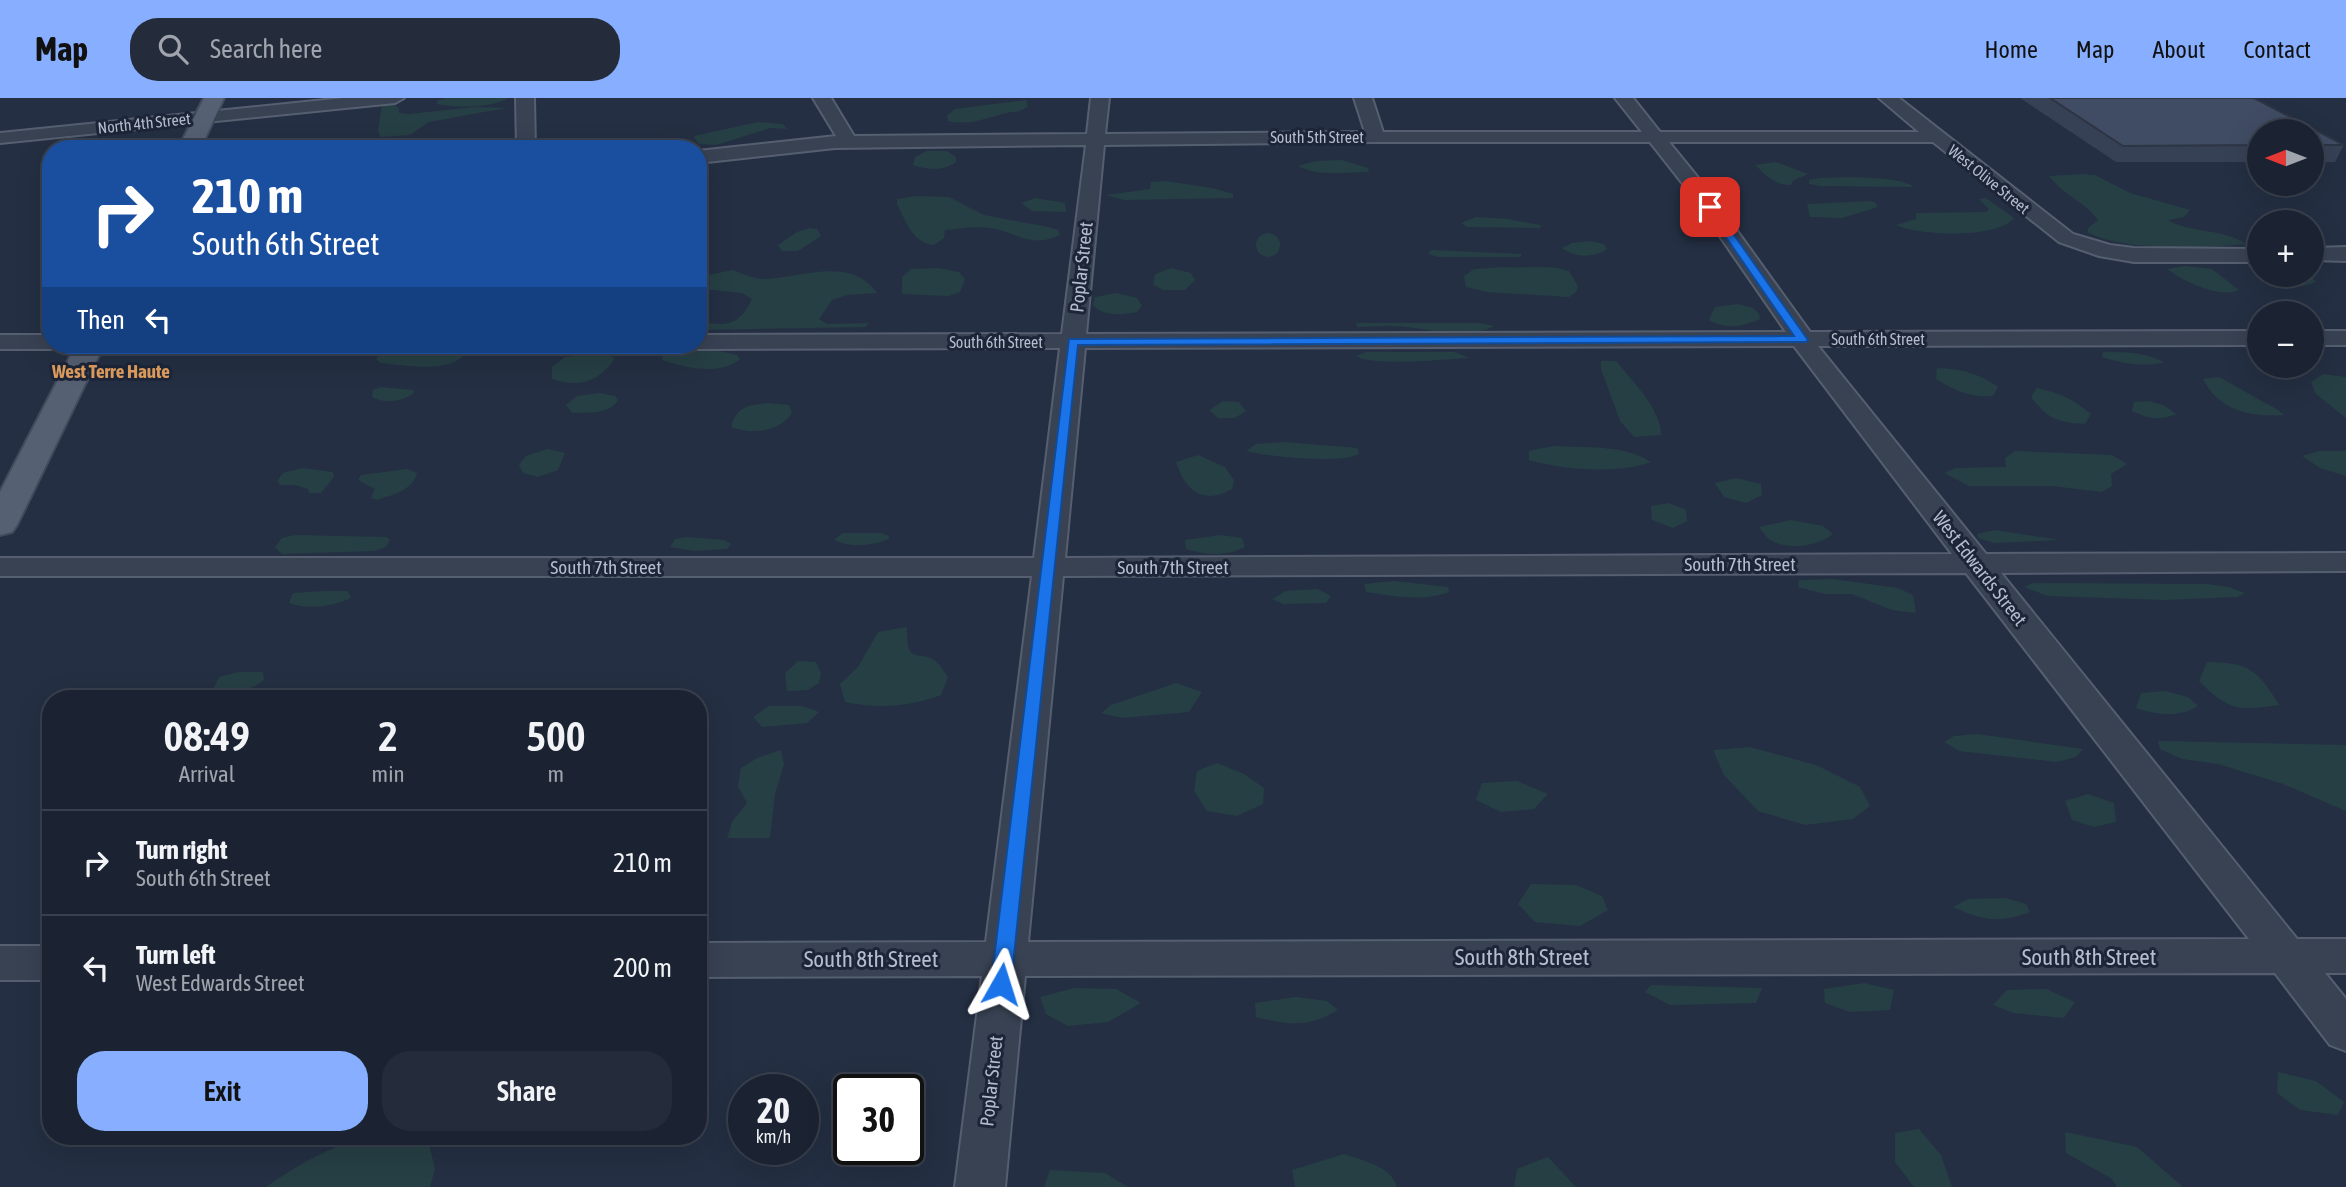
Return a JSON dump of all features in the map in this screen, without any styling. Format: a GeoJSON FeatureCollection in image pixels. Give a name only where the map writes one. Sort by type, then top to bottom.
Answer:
{"type":"FeatureCollection","features":[{"type":"Feature","properties":{"kind":"main road"},"geometry":{"type":"LineString","coordinates":[[193,140],[209,108]]}},
{"type":"Feature","properties":{"kind":"main road"},"geometry":{"type":"LineString","coordinates":[[0,525],[86,354]]}},
{"type":"Feature","properties":{"kind":"street","name":"North 4th Street"},"geometry":{"type":"LineString","coordinates":[[0,138],[209,108],[395,98]]}},
{"type":"Feature","properties":{"kind":"street"},"geometry":{"type":"LineString","coordinates":[[525,98],[526,140]]}},
{"type":"Feature","properties":{"kind":"street"},"geometry":{"type":"LineString","coordinates":[[822,98],[848,142]]}},
{"type":"Feature","properties":{"kind":"street","name":"Poplar Street"},"geometry":{"type":"LineString","coordinates":[[979,1187],[1100,98]]}},
{"type":"Feature","properties":{"kind":"street"},"geometry":{"type":"LineString","coordinates":[[1363,98],[1376,137]]}},
{"type":"Feature","properties":{"kind":"street","name":"West Edwards Street"},"geometry":{"type":"LineString","coordinates":[[1623,98],[1697,189],[1841,394],[2346,1032]]}},
{"type":"Feature","properties":{"kind":"street","name":"West Olive Street"},"geometry":{"type":"LineString","coordinates":[[1888,98],[2056,233],[2095,248],[2122,254],[2247,255]]}},
{"type":"Feature","properties":{"kind":"street","name":"South 5th Street"},"geometry":{"type":"LineString","coordinates":[[707,156],[848,142],[1376,137],[1937,137]]}},
{"type":"Feature","properties":{"kind":"street"},"geometry":{"type":"LineString","coordinates":[[2324,254],[2346,254]]}},
{"type":"Feature","properties":{"kind":"street","name":"South 6th Street"},"geometry":{"type":"LineString","coordinates":[[707,342],[2247,338]]}},
{"type":"Feature","properties":{"kind":"street"},"geometry":{"type":"LineString","coordinates":[[2324,338],[2346,338]]}},
{"type":"Feature","properties":{"kind":"street"},"geometry":{"type":"LineString","coordinates":[[0,342],[42,342]]}},
{"type":"Feature","properties":{"kind":"street","name":"South 7th Street"},"geometry":{"type":"LineString","coordinates":[[0,567],[1048,567],[2346,562]]}},
{"type":"Feature","properties":{"kind":"street","name":"South 8th Street"},"geometry":{"type":"LineString","coordinates":[[707,960],[2346,956]]}},
{"type":"Feature","properties":{"kind":"street"},"geometry":{"type":"LineString","coordinates":[[0,964],[42,964]]}},
{"type":"Feature","properties":{"kind":"green space"},"geometry":{"type":"Polygon","coordinates":[[[445,98],[507,99],[473,106],[437,104],[437,101],[445,98]]]}},
{"type":"Feature","properties":{"kind":"green space"},"geometry":{"type":"Polygon","coordinates":[[[1026,100],[1028,106],[1020,111],[971,122],[948,121],[947,116],[955,109],[1026,100]]]}},
{"type":"Feature","properties":{"kind":"green space"},"geometry":{"type":"Polygon","coordinates":[[[393,104],[399,108],[399,113],[409,114],[475,107],[506,108],[429,122],[410,135],[380,137],[378,130],[382,105],[393,104]]]}},
{"type":"Feature","properties":{"kind":"green space"},"geometry":{"type":"Polygon","coordinates":[[[758,122],[783,124],[787,129],[770,128],[716,145],[707,144],[707,140],[696,140],[694,136],[758,122]]]}},
{"type":"Feature","properties":{"kind":"green space"},"geometry":{"type":"Polygon","coordinates":[[[927,151],[947,151],[956,157],[956,162],[935,169],[913,165],[915,157],[927,151]]]}},
{"type":"Feature","properties":{"kind":"green space"},"geometry":{"type":"Polygon","coordinates":[[[1342,160],[1368,168],[1369,172],[1324,173],[1298,166],[1316,161],[1342,160]]]}},
{"type":"Feature","properties":{"kind":"green space"},"geometry":{"type":"Polygon","coordinates":[[[1776,162],[1808,174],[1794,180],[1790,185],[1784,185],[1771,179],[1755,165],[1776,162]]]}},
{"type":"Feature","properties":{"kind":"green space"},"geometry":{"type":"Polygon","coordinates":[[[2095,175],[2130,193],[2190,210],[2184,217],[2168,220],[2187,227],[2227,235],[2246,244],[2209,247],[2142,246],[2121,243],[2087,232],[2098,220],[2049,176],[2095,175]]]}},
{"type":"Feature","properties":{"kind":"green space"},"geometry":{"type":"Polygon","coordinates":[[[1809,180],[1896,180],[1914,187],[1809,184],[1809,180]]]}},
{"type":"Feature","properties":{"kind":"green space"},"geometry":{"type":"Polygon","coordinates":[[[1165,181],[1212,188],[1233,194],[1233,198],[1124,200],[1106,195],[1150,189],[1151,182],[1165,181]]]}},
{"type":"Feature","properties":{"kind":"green space"},"geometry":{"type":"Polygon","coordinates":[[[916,196],[949,197],[984,215],[1048,227],[1058,230],[1060,235],[1050,239],[1032,240],[1000,230],[973,227],[945,230],[944,238],[934,245],[926,243],[915,236],[897,204],[897,199],[916,196]]]}},
{"type":"Feature","properties":{"kind":"green space"},"geometry":{"type":"Polygon","coordinates":[[[1035,198],[1065,203],[1066,212],[1032,211],[1021,203],[1035,198]]]}},
{"type":"Feature","properties":{"kind":"green space"},"geometry":{"type":"Polygon","coordinates":[[[1986,198],[2014,218],[1992,230],[1957,234],[1922,232],[1896,225],[1916,219],[1916,213],[1986,212],[1989,209],[1979,199],[1986,198]]]}},
{"type":"Feature","properties":{"kind":"green space"},"geometry":{"type":"Polygon","coordinates":[[[1875,202],[1878,207],[1842,218],[1810,217],[1807,204],[1875,202]]]}},
{"type":"Feature","properties":{"kind":"green space"},"geometry":{"type":"Polygon","coordinates":[[[1476,217],[1508,219],[1540,225],[1541,228],[1467,227],[1461,223],[1476,217]]]}},
{"type":"Feature","properties":{"kind":"green space"},"geometry":{"type":"Polygon","coordinates":[[[809,228],[817,229],[821,236],[798,251],[782,251],[778,245],[797,232],[809,228]]]}},
{"type":"Feature","properties":{"kind":"green space"},"geometry":{"type":"Polygon","coordinates":[[[1268,233],[1276,237],[1280,245],[1276,253],[1268,257],[1260,253],[1256,245],[1260,237],[1268,233]]]}},
{"type":"Feature","properties":{"kind":"green space"},"geometry":{"type":"Polygon","coordinates":[[[1590,241],[1604,244],[1607,249],[1584,256],[1562,248],[1572,243],[1590,241]]]}},
{"type":"Feature","properties":{"kind":"green space"},"geometry":{"type":"Polygon","coordinates":[[[1431,250],[1521,254],[1521,257],[1438,257],[1428,254],[1431,250]]]}},
{"type":"Feature","properties":{"kind":"green space"},"geometry":{"type":"Polygon","coordinates":[[[2185,266],[2212,269],[2239,290],[2212,290],[2182,279],[2167,269],[2185,266]]]}},
{"type":"Feature","properties":{"kind":"green space"},"geometry":{"type":"Polygon","coordinates":[[[1545,267],[1569,271],[1578,286],[1576,292],[1569,297],[1487,292],[1466,287],[1464,276],[1474,269],[1545,267]]]}},
{"type":"Feature","properties":{"kind":"green space"},"geometry":{"type":"Polygon","coordinates":[[[938,268],[959,272],[965,279],[960,292],[949,296],[902,294],[902,277],[911,269],[938,268]]]}},
{"type":"Feature","properties":{"kind":"green space"},"geometry":{"type":"Polygon","coordinates":[[[1171,268],[1191,273],[1195,280],[1185,290],[1164,290],[1153,285],[1155,274],[1171,268]]]}},
{"type":"Feature","properties":{"kind":"green space"},"geometry":{"type":"Polygon","coordinates":[[[732,270],[764,279],[825,271],[840,272],[866,281],[877,293],[847,295],[832,300],[819,319],[827,324],[869,323],[866,327],[707,330],[707,322],[724,324],[737,319],[752,299],[742,293],[707,289],[709,275],[732,270]]]}},
{"type":"Feature","properties":{"kind":"green space"},"geometry":{"type":"Polygon","coordinates":[[[1116,293],[1137,298],[1142,306],[1137,312],[1119,314],[1103,312],[1093,305],[1095,297],[1116,293]]]}},
{"type":"Feature","properties":{"kind":"green space"},"geometry":{"type":"Polygon","coordinates":[[[1738,304],[1753,308],[1760,319],[1734,326],[1709,320],[1715,307],[1738,304]]]}},
{"type":"Feature","properties":{"kind":"green space"},"geometry":{"type":"Polygon","coordinates":[[[1356,323],[1479,323],[1494,326],[1459,333],[1396,326],[1357,327],[1356,323]]]}},
{"type":"Feature","properties":{"kind":"green space"},"geometry":{"type":"Polygon","coordinates":[[[707,350],[737,355],[740,359],[713,369],[692,368],[662,360],[663,354],[707,354],[707,350]]]}},
{"type":"Feature","properties":{"kind":"green space"},"geometry":{"type":"Polygon","coordinates":[[[1366,352],[1455,352],[1469,358],[1393,362],[1356,356],[1366,352]]]}},
{"type":"Feature","properties":{"kind":"green space"},"geometry":{"type":"Polygon","coordinates":[[[2103,352],[2142,354],[2164,362],[2149,365],[2125,363],[2102,357],[2103,352]]]}},
{"type":"Feature","properties":{"kind":"green space"},"geometry":{"type":"Polygon","coordinates":[[[465,354],[448,364],[437,366],[381,363],[376,359],[379,355],[465,354]]]}},
{"type":"Feature","properties":{"kind":"green space"},"geometry":{"type":"Polygon","coordinates":[[[608,355],[615,358],[603,373],[588,381],[571,383],[552,379],[552,367],[565,357],[608,355]]]}},
{"type":"Feature","properties":{"kind":"green space"},"geometry":{"type":"Polygon","coordinates":[[[1601,361],[1616,361],[1638,387],[1657,416],[1661,435],[1634,437],[1620,421],[1601,369],[1601,361]]]}},
{"type":"Feature","properties":{"kind":"green space"},"geometry":{"type":"Polygon","coordinates":[[[1937,368],[1969,373],[1998,387],[1993,396],[1964,393],[1936,379],[1937,368]]]}},
{"type":"Feature","properties":{"kind":"green space"},"geometry":{"type":"Polygon","coordinates":[[[2324,374],[2346,377],[2346,418],[2316,394],[2311,382],[2324,378],[2324,374]]]}},
{"type":"Feature","properties":{"kind":"green space"},"geometry":{"type":"Polygon","coordinates":[[[2219,377],[2284,415],[2248,413],[2227,405],[2210,390],[2203,379],[2219,377]]]}},
{"type":"Feature","properties":{"kind":"green space"},"geometry":{"type":"Polygon","coordinates":[[[381,387],[413,390],[414,393],[393,401],[382,401],[372,397],[373,390],[381,387]]]}},
{"type":"Feature","properties":{"kind":"green space"},"geometry":{"type":"Polygon","coordinates":[[[2037,388],[2066,397],[2091,414],[2085,424],[2060,421],[2043,411],[2031,397],[2037,388]]]}},
{"type":"Feature","properties":{"kind":"green space"},"geometry":{"type":"Polygon","coordinates":[[[600,393],[615,396],[618,400],[610,408],[591,412],[572,413],[566,405],[577,396],[600,393]]]}},
{"type":"Feature","properties":{"kind":"green space"},"geometry":{"type":"Polygon","coordinates":[[[1223,401],[1239,402],[1246,411],[1235,418],[1218,418],[1209,410],[1223,401]]]}},
{"type":"Feature","properties":{"kind":"green space"},"geometry":{"type":"Polygon","coordinates":[[[2149,401],[2165,406],[2176,414],[2154,418],[2132,411],[2134,402],[2149,401]]]}},
{"type":"Feature","properties":{"kind":"green space"},"geometry":{"type":"Polygon","coordinates":[[[768,403],[789,405],[792,413],[773,428],[747,431],[731,427],[736,415],[744,408],[768,403]]]}},
{"type":"Feature","properties":{"kind":"green space"},"geometry":{"type":"Polygon","coordinates":[[[1284,442],[1358,448],[1359,454],[1321,459],[1246,451],[1256,444],[1284,442]]]}},
{"type":"Feature","properties":{"kind":"green space"},"geometry":{"type":"Polygon","coordinates":[[[1553,446],[1616,450],[1640,456],[1651,462],[1623,468],[1590,469],[1529,460],[1529,451],[1553,446]]]}},
{"type":"Feature","properties":{"kind":"green space"},"geometry":{"type":"Polygon","coordinates":[[[548,449],[565,453],[558,470],[538,477],[523,473],[519,465],[526,456],[548,449]]]}},
{"type":"Feature","properties":{"kind":"green space"},"geometry":{"type":"Polygon","coordinates":[[[2015,451],[2112,455],[2127,464],[2111,474],[2112,486],[2101,492],[2052,486],[1969,486],[1944,473],[1956,468],[2006,467],[2005,458],[2015,451]]]}},
{"type":"Feature","properties":{"kind":"green space"},"geometry":{"type":"Polygon","coordinates":[[[2319,451],[2346,451],[2346,476],[2320,468],[2302,456],[2319,451]]]}},
{"type":"Feature","properties":{"kind":"green space"},"geometry":{"type":"Polygon","coordinates":[[[1198,455],[1225,467],[1234,480],[1232,489],[1212,496],[1196,492],[1190,487],[1176,462],[1198,455]]]}},
{"type":"Feature","properties":{"kind":"green space"},"geometry":{"type":"Polygon","coordinates":[[[302,468],[333,472],[334,477],[321,493],[309,493],[308,489],[295,485],[280,485],[277,481],[283,473],[302,468]]]}},
{"type":"Feature","properties":{"kind":"green space"},"geometry":{"type":"Polygon","coordinates":[[[407,469],[417,473],[411,484],[402,491],[377,500],[371,498],[375,489],[358,480],[361,475],[407,469]]]}},
{"type":"Feature","properties":{"kind":"green space"},"geometry":{"type":"Polygon","coordinates":[[[1736,478],[1761,484],[1762,495],[1746,503],[1724,497],[1715,483],[1736,478]]]}},
{"type":"Feature","properties":{"kind":"green space"},"geometry":{"type":"Polygon","coordinates":[[[1669,503],[1686,510],[1687,521],[1673,528],[1652,520],[1651,506],[1669,503]]]}},
{"type":"Feature","properties":{"kind":"green space"},"geometry":{"type":"Polygon","coordinates":[[[1791,520],[1823,526],[1833,534],[1812,544],[1789,546],[1772,541],[1759,527],[1791,520]]]}},
{"type":"Feature","properties":{"kind":"green space"},"geometry":{"type":"Polygon","coordinates":[[[1995,530],[2060,540],[1994,543],[1978,538],[1977,534],[1995,530]]]}},
{"type":"Feature","properties":{"kind":"green space"},"geometry":{"type":"Polygon","coordinates":[[[842,533],[881,533],[889,536],[889,539],[861,545],[834,540],[842,533]]]}},
{"type":"Feature","properties":{"kind":"green space"},"geometry":{"type":"Polygon","coordinates":[[[295,535],[386,537],[390,540],[386,547],[374,551],[282,554],[275,547],[282,538],[295,535]]]}},
{"type":"Feature","properties":{"kind":"green space"},"geometry":{"type":"Polygon","coordinates":[[[1221,535],[1242,538],[1245,547],[1216,554],[1186,549],[1185,540],[1221,535]]]}},
{"type":"Feature","properties":{"kind":"green space"},"geometry":{"type":"Polygon","coordinates":[[[687,537],[724,540],[731,544],[727,549],[695,551],[670,547],[675,539],[687,537]]]}},
{"type":"Feature","properties":{"kind":"green space"},"geometry":{"type":"Polygon","coordinates":[[[1833,579],[1898,588],[1913,595],[1916,613],[1892,610],[1852,594],[1825,594],[1798,587],[1799,580],[1833,579]]]}},
{"type":"Feature","properties":{"kind":"green space"},"geometry":{"type":"Polygon","coordinates":[[[1394,581],[1448,587],[1449,592],[1429,597],[1397,596],[1366,592],[1364,584],[1394,581]]]}},
{"type":"Feature","properties":{"kind":"green space"},"geometry":{"type":"Polygon","coordinates":[[[2033,583],[2207,584],[2229,587],[2245,593],[2237,597],[2165,600],[2048,596],[2024,587],[2033,583]]]}},
{"type":"Feature","properties":{"kind":"green space"},"geometry":{"type":"Polygon","coordinates":[[[1317,589],[1331,596],[1326,603],[1283,604],[1272,599],[1286,591],[1317,589]]]}},
{"type":"Feature","properties":{"kind":"green space"},"geometry":{"type":"Polygon","coordinates":[[[348,591],[351,598],[320,606],[289,603],[293,593],[348,591]]]}},
{"type":"Feature","properties":{"kind":"green space"},"geometry":{"type":"Polygon","coordinates":[[[907,627],[911,652],[937,662],[948,677],[941,695],[893,706],[845,702],[840,684],[858,667],[878,632],[907,627]]]}},
{"type":"Feature","properties":{"kind":"green space"},"geometry":{"type":"Polygon","coordinates":[[[798,661],[816,662],[821,673],[819,683],[808,690],[787,691],[785,673],[798,661]]]}},
{"type":"Feature","properties":{"kind":"green space"},"geometry":{"type":"Polygon","coordinates":[[[2207,662],[2233,664],[2251,670],[2265,683],[2279,705],[2244,708],[2218,698],[2199,681],[2207,662]]]}},
{"type":"Feature","properties":{"kind":"green space"},"geometry":{"type":"Polygon","coordinates":[[[238,672],[263,672],[264,680],[245,690],[213,690],[219,677],[238,672]]]}},
{"type":"Feature","properties":{"kind":"green space"},"geometry":{"type":"Polygon","coordinates":[[[1176,683],[1202,692],[1189,712],[1122,718],[1101,713],[1111,705],[1176,683]]]}},
{"type":"Feature","properties":{"kind":"green space"},"geometry":{"type":"Polygon","coordinates":[[[2165,691],[2188,697],[2198,706],[2168,714],[2136,708],[2141,693],[2165,691]]]}},
{"type":"Feature","properties":{"kind":"green space"},"geometry":{"type":"Polygon","coordinates":[[[769,706],[802,706],[819,712],[807,723],[762,727],[753,717],[769,706]]]}},
{"type":"Feature","properties":{"kind":"green space"},"geometry":{"type":"Polygon","coordinates":[[[1978,734],[2083,749],[2076,757],[2057,762],[1959,751],[1944,742],[1954,736],[1978,734]]]}},
{"type":"Feature","properties":{"kind":"green space"},"geometry":{"type":"Polygon","coordinates":[[[2158,741],[2346,745],[2346,811],[2283,784],[2218,764],[2182,759],[2160,749],[2158,741]]]}},
{"type":"Feature","properties":{"kind":"green space"},"geometry":{"type":"Polygon","coordinates":[[[1750,747],[1816,765],[1860,787],[1870,806],[1853,819],[1805,825],[1758,811],[1724,775],[1713,750],[1750,747]]]}},
{"type":"Feature","properties":{"kind":"green space"},"geometry":{"type":"Polygon","coordinates":[[[781,750],[784,764],[775,794],[770,838],[727,838],[732,822],[747,803],[738,787],[741,768],[757,758],[781,750]]]}},
{"type":"Feature","properties":{"kind":"green space"},"geometry":{"type":"Polygon","coordinates":[[[1217,763],[1244,774],[1264,788],[1263,804],[1237,816],[1207,811],[1194,791],[1197,771],[1217,763]]]}},
{"type":"Feature","properties":{"kind":"green space"},"geometry":{"type":"Polygon","coordinates":[[[1517,781],[1548,794],[1534,809],[1501,812],[1476,800],[1482,783],[1517,781]]]}},
{"type":"Feature","properties":{"kind":"green space"},"geometry":{"type":"Polygon","coordinates":[[[2088,794],[2114,803],[2116,822],[2094,827],[2072,820],[2065,801],[2088,794]]]}},
{"type":"Feature","properties":{"kind":"green space"},"geometry":{"type":"Polygon","coordinates":[[[1531,884],[1576,885],[1602,896],[1608,910],[1580,926],[1535,922],[1518,904],[1531,884]]]}},
{"type":"Feature","properties":{"kind":"green space"},"geometry":{"type":"Polygon","coordinates":[[[2006,898],[2026,904],[2030,912],[2009,918],[1991,919],[1953,907],[1968,899],[2006,898]]]}},
{"type":"Feature","properties":{"kind":"green space"},"geometry":{"type":"Polygon","coordinates":[[[1864,983],[1894,990],[1890,1010],[1850,1012],[1825,1003],[1824,989],[1864,983]]]}},
{"type":"Feature","properties":{"kind":"green space"},"geometry":{"type":"Polygon","coordinates":[[[1651,985],[1762,988],[1756,1003],[1670,1005],[1645,992],[1651,985]]]}},
{"type":"Feature","properties":{"kind":"green space"},"geometry":{"type":"Polygon","coordinates":[[[1074,988],[1116,989],[1141,1003],[1108,1022],[1068,1026],[1046,1014],[1040,997],[1074,988]]]}},
{"type":"Feature","properties":{"kind":"green space"},"geometry":{"type":"Polygon","coordinates":[[[2046,989],[2075,1002],[2064,1018],[2013,1013],[1993,1005],[2007,990],[2046,989]]]}},
{"type":"Feature","properties":{"kind":"green space"},"geometry":{"type":"Polygon","coordinates":[[[1296,997],[1327,1001],[1338,1010],[1317,1020],[1298,1023],[1256,1017],[1255,1003],[1296,997]]]}},
{"type":"Feature","properties":{"kind":"green space"},"geometry":{"type":"Polygon","coordinates":[[[2278,1072],[2316,1081],[2344,1102],[2338,1115],[2300,1110],[2277,1093],[2278,1072]]]}},
{"type":"Feature","properties":{"kind":"green space"},"geometry":{"type":"Polygon","coordinates":[[[1919,1129],[1941,1155],[1952,1187],[1914,1187],[1895,1162],[1895,1133],[1919,1129]]]}},
{"type":"Feature","properties":{"kind":"green space"},"geometry":{"type":"Polygon","coordinates":[[[2065,1132],[2137,1147],[2183,1187],[2117,1187],[2112,1179],[2066,1153],[2065,1132]]]}},
{"type":"Feature","properties":{"kind":"green space"},"geometry":{"type":"Polygon","coordinates":[[[429,1145],[435,1169],[430,1187],[266,1187],[314,1157],[340,1146],[429,1145]]]}},
{"type":"Feature","properties":{"kind":"green space"},"geometry":{"type":"Polygon","coordinates":[[[1344,1154],[1382,1169],[1394,1180],[1397,1187],[1295,1187],[1292,1170],[1344,1154]]]}},
{"type":"Feature","properties":{"kind":"green space"},"geometry":{"type":"Polygon","coordinates":[[[1548,1157],[1576,1187],[1514,1187],[1517,1169],[1548,1157]]]}},
{"type":"Feature","properties":{"kind":"green space"},"geometry":{"type":"Polygon","coordinates":[[[1050,1170],[1105,1173],[1128,1187],[1044,1187],[1050,1170]]]}},
{"type":"Feature","properties":{"kind":"building"},"geometry":{"type":"Polygon","coordinates":[[[2050,98],[2254,98],[2294,119],[2247,119],[2247,145],[2123,146],[2050,98]]]}},
{"type":"Feature","properties":{"kind":"building"},"geometry":{"type":"Polygon","coordinates":[[[2324,135],[2344,145],[2324,145],[2324,135]]]}},
{"type":"Feature","properties":{"kind":"district","name":"West Terre Haute"},"geometry":{"type":"Point","coordinates":[111,371]}},
{"type":"Feature","properties":{"kind":"route"},"geometry":{"type":"LineString","coordinates":[[1001,984],[1073,342],[1802,340],[1710,207]]}}]}
